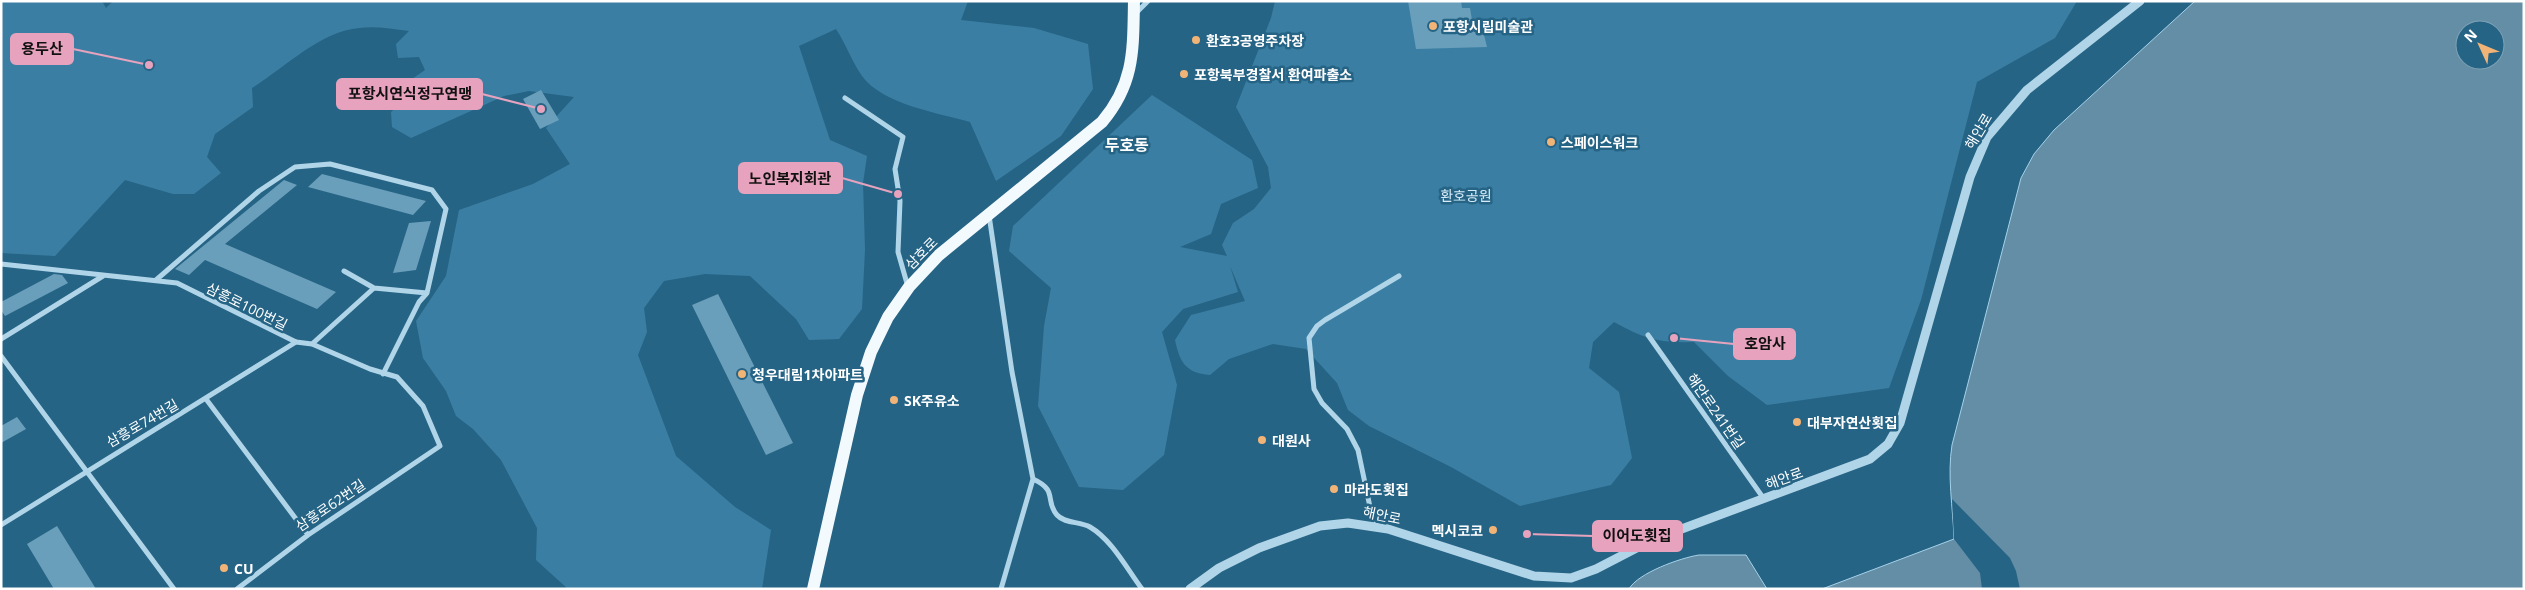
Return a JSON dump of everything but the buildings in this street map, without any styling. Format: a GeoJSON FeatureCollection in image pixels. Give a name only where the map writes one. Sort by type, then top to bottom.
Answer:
{"type":"FeatureCollection","features":[{"type":"Feature","properties":{"kind":"main road","name":"삼호로"},"geometry":{"type":"LineString","coordinates":[[813,589],[834,490],[863,372],[888,317],[909,287],[939,255],[1102,122],[1119,103],[1125,92],[1130,70],[1134,1]]}},
{"type":"Feature","properties":{"kind":"street"},"geometry":{"type":"LineString","coordinates":[[1134,15],[1148,1]]}},
{"type":"Feature","properties":{"kind":"street","name":"해안로"},"geometry":{"type":"LineString","coordinates":[[1190,589],[1234,559],[1287,536],[1335,524],[1374,526],[1534,576],[1571,578],[1596,569],[1652,540],[1866,461],[1884,450],[1891,442],[1900,423],[1970,178],[1987,137],[2027,90],[2140,1]]}},
{"type":"Feature","properties":{"kind":"street"},"geometry":{"type":"LineString","coordinates":[[844,98],[903,137],[900,156],[894,169],[900,201],[898,252],[909,287]]}},
{"type":"Feature","properties":{"kind":"street"},"geometry":{"type":"LineString","coordinates":[[156,280],[260,191],[294,166],[316,163],[330,164],[432,190],[446,209],[427,292],[419,302],[383,374]]}},
{"type":"Feature","properties":{"kind":"street"},"geometry":{"type":"LineString","coordinates":[[989,214],[1012,372],[1033,480],[1001,589]]}},
{"type":"Feature","properties":{"kind":"street","name":"삼흥로100번길"},"geometry":{"type":"LineString","coordinates":[[1,264],[156,280],[177,284],[296,342],[312,344],[383,374],[397,376],[423,406],[440,446]]}},
{"type":"Feature","properties":{"kind":"street"},"geometry":{"type":"LineString","coordinates":[[344,271],[374,288],[427,292]]}},
{"type":"Feature","properties":{"kind":"street"},"geometry":{"type":"LineString","coordinates":[[1,339],[104,275]]}},
{"type":"Feature","properties":{"kind":"street"},"geometry":{"type":"LineString","coordinates":[[1374,526],[1356,445],[1347,430],[1322,403],[1314,389],[1309,338],[1317,326],[1325,320],[1400,276]]}},
{"type":"Feature","properties":{"kind":"street"},"geometry":{"type":"LineString","coordinates":[[312,344],[374,288]]}},
{"type":"Feature","properties":{"kind":"street","name":"해안로241번길"},"geometry":{"type":"LineString","coordinates":[[1648,335],[1764,500]]}},
{"type":"Feature","properties":{"kind":"street","name":"삼흥로74번길"},"geometry":{"type":"LineString","coordinates":[[1,525],[85,470],[206,399],[296,342]]}},
{"type":"Feature","properties":{"kind":"street"},"geometry":{"type":"LineString","coordinates":[[1,356],[174,589]]}},
{"type":"Feature","properties":{"kind":"street"},"geometry":{"type":"LineString","coordinates":[[206,399],[308,535]]}},
{"type":"Feature","properties":{"kind":"street","name":"삼흥로62번길"},"geometry":{"type":"LineString","coordinates":[[237,589],[308,535],[440,446]]}},
{"type":"Feature","properties":{"kind":"street"},"geometry":{"type":"LineString","coordinates":[[1033,480],[1045,484],[1051,494],[1057,514],[1063,519],[1091,527],[1142,589]]}},
{"type":"Feature","properties":{"kind":"green space"},"geometry":{"type":"Polygon","coordinates":[[[1,1],[102,1],[106,8],[113,1],[968,1],[961,20],[1034,28],[1088,44],[1093,89],[1061,136],[996,181],[970,122],[912,106],[883,94],[871,86],[858,71],[836,29],[799,46],[830,140],[867,156],[863,183],[865,250],[862,309],[839,339],[809,340],[796,319],[750,276],[705,274],[664,281],[644,308],[647,332],[638,355],[676,456],[735,507],[771,530],[762,589],[568,589],[536,560],[537,528],[501,460],[473,429],[456,416],[446,391],[423,358],[416,321],[446,276],[459,210],[533,184],[570,164],[546,128],[574,97],[529,91],[504,96],[411,138],[392,127],[391,112],[400,104],[399,88],[425,70],[419,57],[398,58],[396,44],[409,31],[372,27],[345,31],[317,43],[252,88],[253,107],[215,134],[207,157],[221,173],[194,194],[173,194],[125,180],[55,256],[1,253],[1,1]]]}},
{"type":"Feature","properties":{"kind":"green space","name":"환호공원"},"geometry":{"type":"Polygon","coordinates":[[[1275,1],[2077,1],[2055,38],[1977,82],[1921,300],[1889,388],[1767,405],[1728,376],[1694,342],[1671,342],[1652,339],[1614,322],[1593,342],[1589,368],[1619,392],[1632,458],[1611,485],[1520,506],[1451,467],[1369,426],[1348,410],[1337,383],[1306,349],[1273,344],[1229,359],[1210,375],[1195,372],[1185,365],[1179,355],[1175,340],[1191,315],[1245,301],[1230,266],[1238,292],[1183,309],[1162,332],[1177,385],[1164,455],[1123,490],[1079,487],[1038,406],[1044,326],[1051,288],[1009,251],[1013,226],[1152,95],[1252,160],[1258,188],[1221,204],[1211,234],[1180,247],[1227,256],[1222,245],[1233,223],[1254,209],[1271,188],[1268,167],[1236,107],[1271,18],[1275,1]]]}},
{"type":"Feature","properties":{"kind":"shaded area"},"geometry":{"type":"Polygon","coordinates":[[[2195,1],[2524,1],[2524,589],[1822,589],[1954,539],[1950,480],[1952,445],[2021,178],[2034,154],[2054,130],[2195,1]]]}},
{"type":"Feature","properties":{"kind":"shaded area"},"geometry":{"type":"Polygon","coordinates":[[[1699,555],[1746,555],[1767,589],[1629,589],[1641,577],[1650,572],[1681,559],[1699,555]]]}},
{"type":"Feature","properties":{"kind":"pier"},"geometry":{"type":"Polygon","coordinates":[[[1952,499],[2010,558],[2016,571],[2020,589],[1982,589],[1980,573],[1954,539],[1952,499]]]}},
{"type":"Feature","properties":{"kind":"place","name":"포항시립미술관"},"geometry":{"type":"Point","coordinates":[1433,26]}},
{"type":"Feature","properties":{"kind":"place","name":"환호3공영주차장"},"geometry":{"type":"Point","coordinates":[1196,40]}},
{"type":"Feature","properties":{"kind":"place","name":"용두산"},"geometry":{"type":"Point","coordinates":[149,65]}},
{"type":"Feature","properties":{"kind":"place","name":"포항북부경찰서 환여파출소"},"geometry":{"type":"Point","coordinates":[1184,74]}},
{"type":"Feature","properties":{"kind":"place","name":"포항시연식정구연맹"},"geometry":{"type":"Point","coordinates":[541,109]}},
{"type":"Feature","properties":{"kind":"place","name":"스페이스워크"},"geometry":{"type":"Point","coordinates":[1551,142]}},
{"type":"Feature","properties":{"kind":"place","name":"노인복지회관"},"geometry":{"type":"Point","coordinates":[898,194]}},
{"type":"Feature","properties":{"kind":"place","name":"호암사"},"geometry":{"type":"Point","coordinates":[1674,338]}},
{"type":"Feature","properties":{"kind":"place","name":"청우대림1차아파트"},"geometry":{"type":"Point","coordinates":[742,374]}},
{"type":"Feature","properties":{"kind":"place","name":"SK주유소"},"geometry":{"type":"Point","coordinates":[894,400]}},
{"type":"Feature","properties":{"kind":"place","name":"대부자연산횟집"},"geometry":{"type":"Point","coordinates":[1797,422]}},
{"type":"Feature","properties":{"kind":"place","name":"대원사"},"geometry":{"type":"Point","coordinates":[1262,440]}},
{"type":"Feature","properties":{"kind":"place","name":"마라도횟집"},"geometry":{"type":"Point","coordinates":[1334,489]}},
{"type":"Feature","properties":{"kind":"place","name":"멕시코코"},"geometry":{"type":"Point","coordinates":[1493,530]}},
{"type":"Feature","properties":{"kind":"place","name":"이어도횟집"},"geometry":{"type":"Point","coordinates":[1527,534]}},
{"type":"Feature","properties":{"kind":"place","name":"CU"},"geometry":{"type":"Point","coordinates":[224,568]}},
{"type":"Feature","properties":{"kind":"district","name":"두호동"},"geometry":{"type":"Point","coordinates":[1127,145]}}]}
